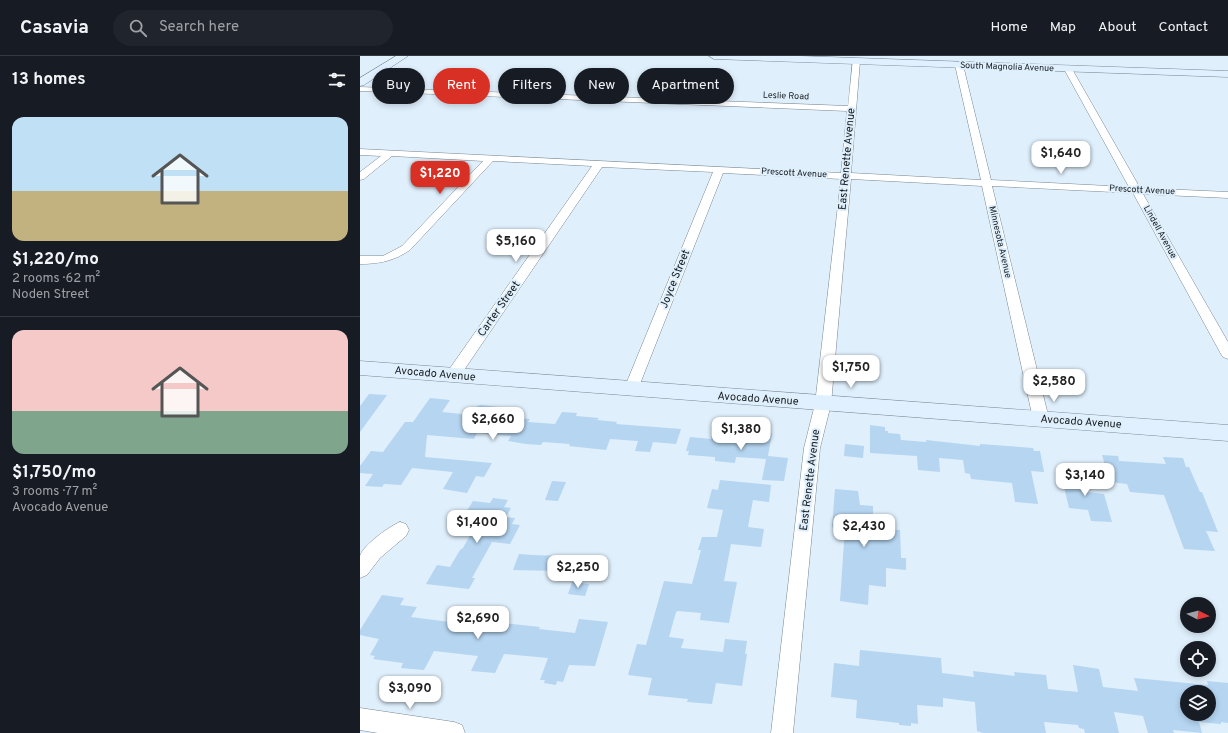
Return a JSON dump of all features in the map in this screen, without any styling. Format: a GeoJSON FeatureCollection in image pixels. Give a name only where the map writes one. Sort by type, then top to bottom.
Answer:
{"type":"FeatureCollection","features":[{"type":"Feature","properties":{"kind":"main road"},"geometry":{"type":"LineString","coordinates":[[360,83],[404,56]]}},
{"type":"Feature","properties":{"kind":"main road","name":"South Magnolia Avenue"},"geometry":{"type":"LineString","coordinates":[[714,56],[849,59],[959,65],[1228,74]]}},
{"type":"Feature","properties":{"kind":"main road","name":"Avocado Avenue"},"geometry":{"type":"LineString","coordinates":[[360,368],[823,404],[1228,433]]}},
{"type":"Feature","properties":{"kind":"street","name":"East Renette Avenue"},"geometry":{"type":"LineString","coordinates":[[782,733],[812,448],[823,404],[846,176],[852,109],[849,59]]}},
{"type":"Feature","properties":{"kind":"street","name":"Minnesota Avenue"},"geometry":{"type":"LineString","coordinates":[[959,65],[1041,419]]}},
{"type":"Feature","properties":{"kind":"street","name":"Lindell Avenue"},"geometry":{"type":"LineString","coordinates":[[1068,69],[1228,354]]}},
{"type":"Feature","properties":{"kind":"street","name":"Leslie Road"},"geometry":{"type":"LineString","coordinates":[[360,89],[852,109]]}},
{"type":"Feature","properties":{"kind":"street","name":"Prescott Avenue"},"geometry":{"type":"LineString","coordinates":[[360,152],[1228,195]]}},
{"type":"Feature","properties":{"kind":"street"},"geometry":{"type":"LineString","coordinates":[[360,177],[390,153]]}},
{"type":"Feature","properties":{"kind":"street"},"geometry":{"type":"LineString","coordinates":[[360,260],[383,260],[395,256],[406,248],[491,158]]}},
{"type":"Feature","properties":{"kind":"street","name":"Carter Street"},"geometry":{"type":"LineString","coordinates":[[453,375],[599,164]]}},
{"type":"Feature","properties":{"kind":"street","name":"Joyce Street"},"geometry":{"type":"LineString","coordinates":[[631,389],[719,170]]}},
{"type":"Feature","properties":{"kind":"street"},"geometry":{"type":"LineString","coordinates":[[360,569],[373,552],[400,530]]}},
{"type":"Feature","properties":{"kind":"street"},"geometry":{"type":"LineString","coordinates":[[360,718],[454,733]]}},
{"type":"Feature","properties":{"kind":"building"},"geometry":{"type":"Polygon","coordinates":[[[369,394],[387,395],[360,432],[360,406],[369,394]]]}},
{"type":"Feature","properties":{"kind":"building"},"geometry":{"type":"Polygon","coordinates":[[[430,398],[450,400],[442,412],[471,415],[477,406],[481,405],[517,409],[512,418],[530,419],[528,422],[555,424],[562,412],[577,413],[576,416],[599,418],[597,420],[617,422],[616,424],[681,429],[676,444],[653,442],[650,452],[635,451],[638,441],[610,439],[606,450],[569,446],[570,444],[543,442],[541,445],[526,444],[508,441],[511,436],[477,433],[474,439],[427,435],[425,457],[492,463],[484,477],[476,476],[467,493],[443,489],[453,472],[412,468],[401,485],[384,484],[382,487],[365,486],[373,474],[360,473],[360,466],[371,451],[383,452],[405,422],[413,422],[430,398]]]}},
{"type":"Feature","properties":{"kind":"building"},"geometry":{"type":"Polygon","coordinates":[[[870,425],[885,427],[885,431],[888,431],[888,433],[900,434],[901,440],[926,442],[926,440],[980,446],[980,444],[1033,448],[1034,451],[1040,451],[1044,472],[1031,471],[1038,504],[1015,502],[1012,483],[971,479],[970,474],[965,473],[963,460],[939,458],[940,472],[918,470],[917,456],[870,453],[870,425]]]}},
{"type":"Feature","properties":{"kind":"building"},"geometry":{"type":"Polygon","coordinates":[[[736,429],[772,433],[768,456],[788,458],[784,481],[762,480],[766,459],[736,457],[735,463],[715,461],[715,457],[688,455],[689,451],[686,451],[690,437],[711,439],[712,436],[734,438],[736,429]]]}},
{"type":"Feature","properties":{"kind":"building"},"geometry":{"type":"Polygon","coordinates":[[[845,444],[864,446],[863,458],[844,456],[845,444]]]}},
{"type":"Feature","properties":{"kind":"building"},"geometry":{"type":"Polygon","coordinates":[[[1102,455],[1118,456],[1119,461],[1166,464],[1163,457],[1183,458],[1186,467],[1189,467],[1200,492],[1202,492],[1218,532],[1206,531],[1215,551],[1184,549],[1164,495],[1130,492],[1127,484],[1110,482],[1102,455]]]}},
{"type":"Feature","properties":{"kind":"building"},"geometry":{"type":"Polygon","coordinates":[[[1060,470],[1082,472],[1087,492],[1104,494],[1112,522],[1091,521],[1088,510],[1069,508],[1060,470]]]}},
{"type":"Feature","properties":{"kind":"building"},"geometry":{"type":"Polygon","coordinates":[[[720,480],[771,485],[769,502],[753,500],[748,527],[764,529],[761,547],[731,544],[724,581],[737,582],[729,623],[700,620],[701,613],[678,611],[676,612],[669,637],[684,639],[681,648],[723,652],[725,639],[747,641],[745,654],[747,654],[742,686],[716,683],[712,704],[687,702],[688,699],[648,695],[652,678],[628,675],[637,644],[646,645],[664,581],[692,584],[701,550],[698,550],[702,537],[717,537],[723,510],[707,508],[712,489],[718,490],[720,480]]]}},
{"type":"Feature","properties":{"kind":"building"},"geometry":{"type":"Polygon","coordinates":[[[552,481],[566,482],[558,501],[545,500],[552,481]]]}},
{"type":"Feature","properties":{"kind":"building"},"geometry":{"type":"Polygon","coordinates":[[[835,489],[858,491],[860,505],[873,506],[873,529],[900,530],[901,558],[906,558],[906,570],[886,568],[886,587],[869,585],[868,605],[840,601],[845,528],[832,527],[835,489]]]}},
{"type":"Feature","properties":{"kind":"building"},"geometry":{"type":"Polygon","coordinates":[[[493,498],[508,500],[504,507],[511,508],[506,517],[515,518],[512,524],[520,525],[510,544],[492,542],[472,578],[475,578],[469,589],[426,584],[437,565],[450,567],[460,550],[463,548],[479,519],[463,517],[473,501],[490,503],[493,498]]]}},
{"type":"Feature","properties":{"kind":"building"},"geometry":{"type":"Polygon","coordinates":[[[519,554],[562,556],[558,571],[513,570],[519,554]]]}},
{"type":"Feature","properties":{"kind":"building"},"geometry":{"type":"Polygon","coordinates":[[[572,582],[589,584],[585,596],[568,594],[572,582]]]}},
{"type":"Feature","properties":{"kind":"building"},"geometry":{"type":"Polygon","coordinates":[[[382,595],[404,598],[400,605],[417,607],[411,617],[457,623],[465,606],[480,608],[474,620],[540,627],[539,629],[575,633],[579,619],[608,622],[595,666],[569,665],[563,682],[557,681],[556,685],[544,683],[545,680],[540,680],[548,658],[504,654],[495,673],[471,671],[478,656],[434,651],[424,670],[401,668],[403,663],[373,659],[375,656],[370,655],[379,639],[360,635],[360,630],[382,595]]]}},
{"type":"Feature","properties":{"kind":"building"},"geometry":{"type":"Polygon","coordinates":[[[860,650],[941,658],[942,673],[974,677],[973,671],[1015,676],[1014,672],[1046,675],[1048,689],[1078,692],[1073,665],[1099,669],[1103,687],[1138,691],[1134,678],[1208,685],[1207,681],[1228,683],[1228,723],[1221,722],[1221,724],[1199,722],[1202,733],[1173,730],[1174,733],[1148,733],[1143,716],[1114,712],[1119,733],[1085,733],[1084,729],[1079,728],[1078,725],[1044,722],[1046,733],[983,733],[977,731],[975,702],[943,698],[943,707],[917,705],[918,724],[911,723],[911,726],[899,725],[899,723],[856,718],[857,700],[831,697],[834,663],[859,666],[860,650]]]}}]}
